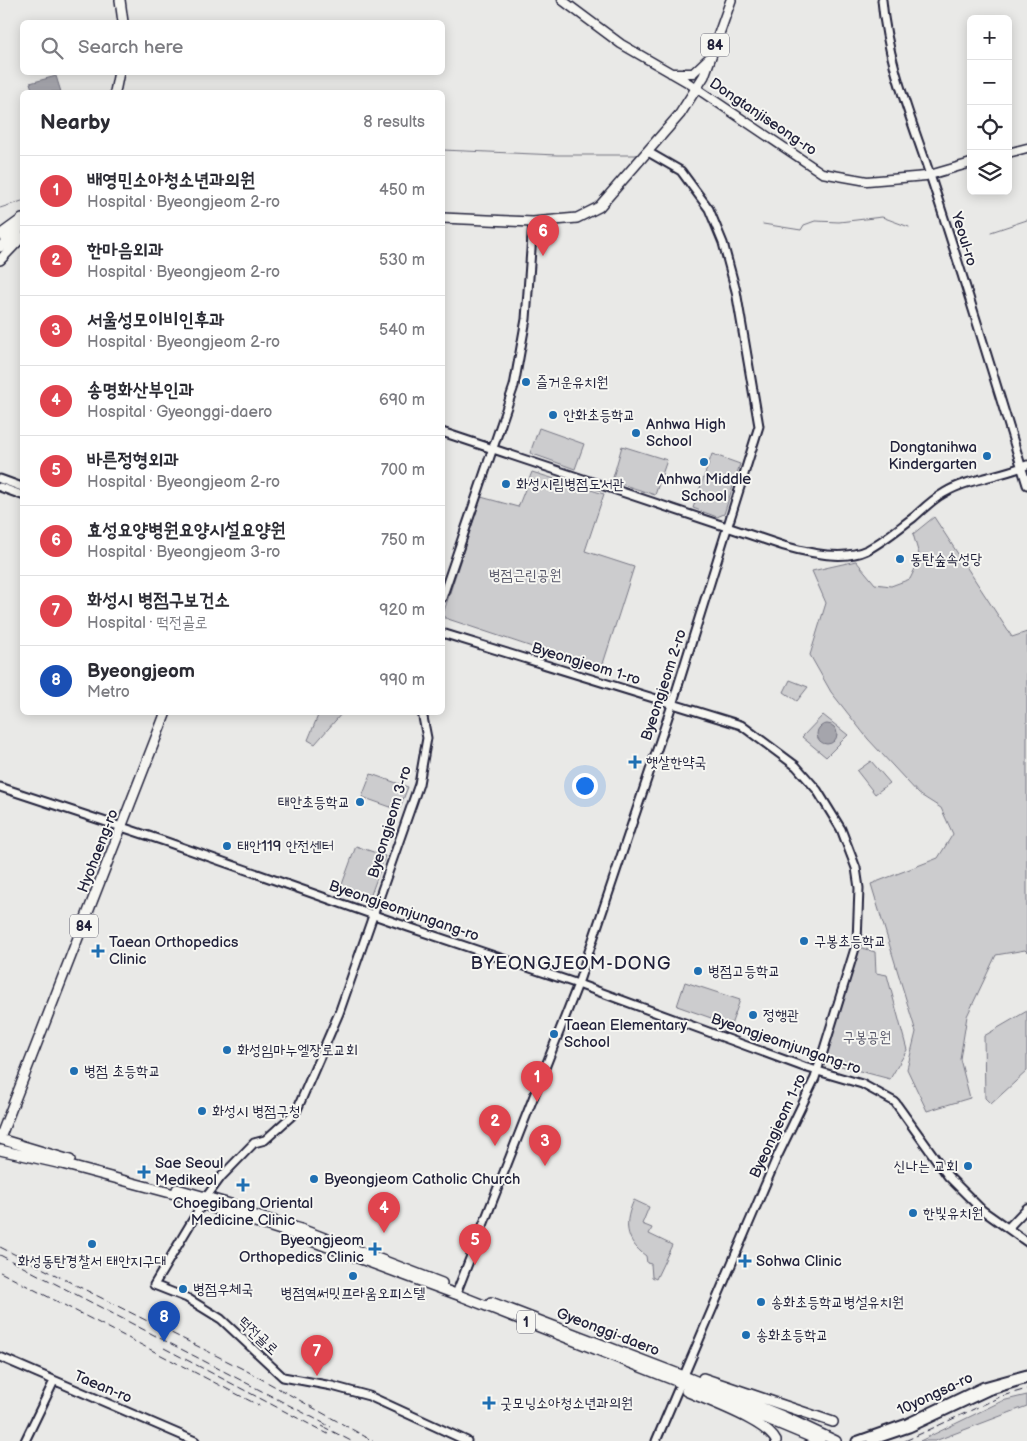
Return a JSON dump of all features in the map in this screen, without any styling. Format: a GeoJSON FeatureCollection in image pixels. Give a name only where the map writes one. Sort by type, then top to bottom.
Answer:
{"type":"FeatureCollection","features":[{"type":"Feature","properties":{"kind":"main road"},"geometry":{"type":"LineString","coordinates":[[120,0],[123,20]]}},
{"type":"Feature","properties":{"kind":"main road","name":"Dongtanjiseong-ro"},"geometry":{"type":"LineString","coordinates":[[562,0],[621,44],[696,88],[822,173],[867,181],[930,175],[967,164]]}},
{"type":"Feature","properties":{"kind":"main road","name":"84"},"geometry":{"type":"LineString","coordinates":[[445,218],[533,222],[577,218],[599,207],[680,114],[704,76],[731,0]]}},
{"type":"Feature","properties":{"kind":"main road"},"geometry":{"type":"LineString","coordinates":[[670,73],[693,73],[712,55]]}},
{"type":"Feature","properties":{"kind":"main road"},"geometry":{"type":"LineString","coordinates":[[114,90],[118,75]]}},
{"type":"Feature","properties":{"kind":"main road"},"geometry":{"type":"LineString","coordinates":[[1012,152],[1027,148]]}},
{"type":"Feature","properties":{"kind":"main road"},"geometry":{"type":"LineString","coordinates":[[0,235],[20,220]]}},
{"type":"Feature","properties":{"kind":"main road"},"geometry":{"type":"LineString","coordinates":[[0,247],[20,228]]}},
{"type":"Feature","properties":{"kind":"main road"},"geometry":{"type":"LineString","coordinates":[[0,260],[20,239]]}},
{"type":"Feature","properties":{"kind":"main road","name":"Hyohaeng-ro"},"geometry":{"type":"LineString","coordinates":[[0,1139],[119,826],[159,715]]}},
{"type":"Feature","properties":{"kind":"main road","name":"Hyohaeng-ro"},"geometry":{"type":"LineString","coordinates":[[0,1124],[165,715]]}},
{"type":"Feature","properties":{"kind":"main road"},"geometry":{"type":"LineString","coordinates":[[0,1139],[204,1200],[224,1208],[293,1221],[362,1247],[376,1260]]}},
{"type":"Feature","properties":{"kind":"main road"},"geometry":{"type":"LineString","coordinates":[[0,1150],[204,1200]]}},
{"type":"Feature","properties":{"kind":"main road","name":"Gyeonggi-daero"},"geometry":{"type":"LineString","coordinates":[[224,1208],[290,1233],[376,1260],[833,1440]]}},
{"type":"Feature","properties":{"kind":"main road"},"geometry":{"type":"LineString","coordinates":[[776,1441],[770,1432],[757,1424],[686,1391],[682,1379],[722,1384],[833,1422]]}},
{"type":"Feature","properties":{"kind":"main road","name":"Gyeonggi-daero"},"geometry":{"type":"LineString","coordinates":[[682,1379],[820,1441]]}},
{"type":"Feature","properties":{"kind":"street","name":"Yeoul-ro"},"geometry":{"type":"LineString","coordinates":[[882,0],[884,20],[906,108],[930,175],[1024,466],[1027,485]]}},
{"type":"Feature","properties":{"kind":"street","name":"Byeongjeom 2-ro"},"geometry":{"type":"LineString","coordinates":[[456,1292],[578,984],[672,705],[757,440],[759,426],[756,402],[736,291],[723,243],[709,209],[693,185],[675,166],[662,159],[650,149]]}},
{"type":"Feature","properties":{"kind":"street"},"geometry":{"type":"LineString","coordinates":[[445,589],[516,377],[526,319],[533,222]]}},
{"type":"Feature","properties":{"kind":"street"},"geometry":{"type":"LineString","coordinates":[[445,433],[491,450],[801,551],[853,554],[867,550],[894,532],[944,493],[1024,466]]}},
{"type":"Feature","properties":{"kind":"street"},"geometry":{"type":"LineString","coordinates":[[0,479],[20,485]]}},
{"type":"Feature","properties":{"kind":"street"},"geometry":{"type":"LineString","coordinates":[[0,487],[20,494]]}},
{"type":"Feature","properties":{"kind":"street","name":"Byeongjeom 1-ro"},"geometry":{"type":"LineString","coordinates":[[445,634],[741,725],[796,766],[817,790],[834,816],[848,844],[859,888],[857,942],[818,1070],[778,1155],[656,1441]]}},
{"type":"Feature","properties":{"kind":"street","name":"Byeongjeom 3-ro"},"geometry":{"type":"LineString","coordinates":[[204,1200],[221,1177],[256,1141],[265,1140],[296,1112],[324,1050],[375,914],[419,784],[427,738],[423,715]]}},
{"type":"Feature","properties":{"kind":"street","name":"Byeongjeomjungang-ro"},"geometry":{"type":"LineString","coordinates":[[0,787],[375,914],[862,1084],[895,1102],[948,1176],[982,1210],[1027,1242]]}},
{"type":"Feature","properties":{"kind":"street"},"geometry":{"type":"LineString","coordinates":[[204,1200],[154,1286],[170,1291],[221,1319],[284,1377],[332,1386],[369,1396],[467,1441]]}},
{"type":"Feature","properties":{"kind":"street"},"geometry":{"type":"LineString","coordinates":[[1008,1228],[1027,1208]]}},
{"type":"Feature","properties":{"kind":"street","name":"Taean-ro"},"geometry":{"type":"LineString","coordinates":[[0,1357],[54,1382],[195,1441]]}},
{"type":"Feature","properties":{"kind":"street","name":"10yongsa-ro"},"geometry":{"type":"LineString","coordinates":[[856,1441],[907,1423],[984,1386],[1027,1374]]}},
{"type":"Feature","properties":{"kind":"street","name":"10yongsa-ro"},"geometry":{"type":"LineString","coordinates":[[871,1441],[909,1428],[988,1391],[1027,1379]]}},
{"type":"Feature","properties":{"kind":"street"},"geometry":{"type":"LineString","coordinates":[[25,1441],[54,1382]]}},
{"type":"Feature","properties":{"kind":"green space"},"geometry":{"type":"Polygon","coordinates":[[[539,428],[584,444],[575,469],[530,453],[539,428]]]}},
{"type":"Feature","properties":{"kind":"green space"},"geometry":{"type":"Polygon","coordinates":[[[622,446],[667,460],[655,495],[612,481],[622,446]]]}},
{"type":"Feature","properties":{"kind":"green space"},"geometry":{"type":"Polygon","coordinates":[[[712,454],[740,464],[724,514],[717,517],[693,508],[712,454]]]}},
{"type":"Feature","properties":{"kind":"green space","name":"병점근린공원"},"geometry":{"type":"Polygon","coordinates":[[[532,472],[604,494],[585,551],[634,567],[601,670],[445,618],[445,608],[481,497],[518,507],[532,472]]]}},
{"type":"Feature","properties":{"kind":"green space"},"geometry":{"type":"Polygon","coordinates":[[[934,517],[1012,637],[1027,632],[1027,952],[1025,950],[996,955],[967,1016],[960,1059],[970,1098],[927,1111],[907,1069],[916,1032],[871,884],[938,858],[953,834],[941,808],[919,794],[868,739],[831,692],[810,655],[826,603],[812,571],[856,561],[875,584],[891,586],[910,579],[920,558],[913,534],[934,517]]]}},
{"type":"Feature","properties":{"kind":"green space"},"geometry":{"type":"Polygon","coordinates":[[[790,680],[808,687],[797,701],[784,692],[790,680]]]}},
{"type":"Feature","properties":{"kind":"green space"},"geometry":{"type":"Polygon","coordinates":[[[318,715],[340,715],[315,744],[308,740],[318,715]]]}},
{"type":"Feature","properties":{"kind":"green space"},"geometry":{"type":"Polygon","coordinates":[[[823,715],[848,735],[826,757],[802,737],[823,715]]]}},
{"type":"Feature","properties":{"kind":"green space"},"geometry":{"type":"Polygon","coordinates":[[[871,761],[890,783],[875,794],[857,771],[871,761]]]}},
{"type":"Feature","properties":{"kind":"green space"},"geometry":{"type":"Polygon","coordinates":[[[371,774],[408,787],[399,810],[362,797],[371,774]]]}},
{"type":"Feature","properties":{"kind":"green space"},"geometry":{"type":"Polygon","coordinates":[[[356,846],[385,856],[369,900],[340,890],[356,846]]]}},
{"type":"Feature","properties":{"kind":"green space","name":"구봉공원"},"geometry":{"type":"Polygon","coordinates":[[[859,947],[875,952],[876,973],[887,975],[907,1050],[890,1079],[833,1064],[825,1059],[859,947]]]}},
{"type":"Feature","properties":{"kind":"green space"},"geometry":{"type":"Polygon","coordinates":[[[685,982],[740,1000],[731,1025],[677,1006],[685,982]]]}},
{"type":"Feature","properties":{"kind":"green space"},"geometry":{"type":"Polygon","coordinates":[[[1027,1011],[1027,1071],[991,1104],[985,1098],[984,1036],[1027,1011]]]}},
{"type":"Feature","properties":{"kind":"green space"},"geometry":{"type":"Polygon","coordinates":[[[634,1200],[649,1207],[642,1224],[652,1228],[649,1234],[672,1245],[656,1279],[652,1277],[651,1264],[647,1263],[646,1256],[633,1244],[628,1230],[629,1216],[634,1200]]]}},
{"type":"Feature","properties":{"kind":"green space"},"geometry":{"type":"Polygon","coordinates":[[[1027,1395],[1027,1406],[935,1441],[920,1441],[1002,1401],[1027,1395]]]}},
{"type":"Feature","properties":{"kind":"shaded area"},"geometry":{"type":"Polygon","coordinates":[[[56,76],[60,90],[32,90],[30,83],[56,76]]]}},
{"type":"Feature","properties":{"kind":"shaded area"},"geometry":{"type":"Polygon","coordinates":[[[827,724],[834,727],[837,734],[834,741],[827,744],[820,741],[817,734],[820,727],[827,724]]]}},
{"type":"Feature","properties":{"kind":"waterway"},"geometry":{"type":"LineString","coordinates":[[445,150],[557,155],[638,155]]}},
{"type":"Feature","properties":{"kind":"waterway"},"geometry":{"type":"LineString","coordinates":[[0,208],[20,202]]}},
{"type":"Feature","properties":{"kind":"waterway"},"geometry":{"type":"LineString","coordinates":[[763,224],[801,230],[804,225],[815,221],[839,222],[882,217],[909,227]]}},
{"type":"Feature","properties":{"kind":"waterway"},"geometry":{"type":"LineString","coordinates":[[991,232],[1027,220]]}},
{"type":"Feature","properties":{"kind":"tunnel"},"geometry":{"type":"LineString","coordinates":[[0,1144],[28,1152]]}},
{"type":"Feature","properties":{"kind":"railway"},"geometry":{"type":"LineString","coordinates":[[0,1247],[247,1371],[373,1441]]}},
{"type":"Feature","properties":{"kind":"railway"},"geometry":{"type":"LineString","coordinates":[[0,1255],[331,1427]]}},
{"type":"Feature","properties":{"kind":"railway"},"geometry":{"type":"LineString","coordinates":[[0,1272],[260,1406]]}},
{"type":"Feature","properties":{"kind":"railway"},"geometry":{"type":"LineString","coordinates":[[164,1348],[328,1434]]}},
{"type":"Feature","properties":{"kind":"railway"},"geometry":{"type":"LineString","coordinates":[[905,1441],[1002,1396],[1027,1389]]}},
{"type":"Feature","properties":{"kind":"railway"},"geometry":{"type":"LineString","coordinates":[[322,1426],[351,1441]]}},
{"type":"Feature","properties":{"kind":"place","name":"효성요양병원요양시설요양원"},"geometry":{"type":"Point","coordinates":[543,256]}},
{"type":"Feature","properties":{"kind":"place","name":"즐거운유치원"},"geometry":{"type":"Point","coordinates":[526,382]}},
{"type":"Feature","properties":{"kind":"place","name":"안화초등학교"},"geometry":{"type":"Point","coordinates":[553,415]}},
{"type":"Feature","properties":{"kind":"place","name":"Anhwa High School"},"geometry":{"type":"Point","coordinates":[636,433]}},
{"type":"Feature","properties":{"kind":"place","name":"Dongtanihwa Kindergarten"},"geometry":{"type":"Point","coordinates":[987,456]}},
{"type":"Feature","properties":{"kind":"place","name":"Anhwa Middle School"},"geometry":{"type":"Point","coordinates":[704,462]}},
{"type":"Feature","properties":{"kind":"place","name":"화성시립병점도서관"},"geometry":{"type":"Point","coordinates":[506,484]}},
{"type":"Feature","properties":{"kind":"place","name":"동탄숲속성당"},"geometry":{"type":"Point","coordinates":[900,559]}},
{"type":"Feature","properties":{"kind":"place","name":"햇살한약국"},"geometry":{"type":"Point","coordinates":[635,762]}},
{"type":"Feature","properties":{"kind":"place","name":"태안초등학교"},"geometry":{"type":"Point","coordinates":[360,802]}},
{"type":"Feature","properties":{"kind":"place","name":"태안119 안전센터"},"geometry":{"type":"Point","coordinates":[227,846]}},
{"type":"Feature","properties":{"kind":"place","name":"구봉초등학교"},"geometry":{"type":"Point","coordinates":[804,941]}},
{"type":"Feature","properties":{"kind":"place","name":"Taean Orthopedics Clinic"},"geometry":{"type":"Point","coordinates":[98,951]}},
{"type":"Feature","properties":{"kind":"place","name":"병점고등학교"},"geometry":{"type":"Point","coordinates":[698,971]}},
{"type":"Feature","properties":{"kind":"place","name":"정행관"},"geometry":{"type":"Point","coordinates":[753,1015]}},
{"type":"Feature","properties":{"kind":"place","name":"Taean Elementary School"},"geometry":{"type":"Point","coordinates":[554,1034]}},
{"type":"Feature","properties":{"kind":"place","name":"화성임마누엘장로교회"},"geometry":{"type":"Point","coordinates":[227,1050]}},
{"type":"Feature","properties":{"kind":"place","name":"병점 초등학교"},"geometry":{"type":"Point","coordinates":[74,1071]}},
{"type":"Feature","properties":{"kind":"place","name":"배영민소아청소년과의원"},"geometry":{"type":"Point","coordinates":[537,1102]}},
{"type":"Feature","properties":{"kind":"place","name":"화성시 병점구청"},"geometry":{"type":"Point","coordinates":[202,1111]}},
{"type":"Feature","properties":{"kind":"place","name":"한마음외과"},"geometry":{"type":"Point","coordinates":[495,1146]}},
{"type":"Feature","properties":{"kind":"place","name":"서울성모이비인후과"},"geometry":{"type":"Point","coordinates":[545,1166]}},
{"type":"Feature","properties":{"kind":"place","name":"신나는 교회"},"geometry":{"type":"Point","coordinates":[968,1166]}},
{"type":"Feature","properties":{"kind":"place","name":"Sae Seoul Medikeol"},"geometry":{"type":"Point","coordinates":[144,1172]}},
{"type":"Feature","properties":{"kind":"place","name":"Byeongjeom Catholic Church"},"geometry":{"type":"Point","coordinates":[314,1179]}},
{"type":"Feature","properties":{"kind":"place","name":"Choegibang Oriental Medicine Clinic"},"geometry":{"type":"Point","coordinates":[243,1185]}},
{"type":"Feature","properties":{"kind":"place","name":"한빛유치원"},"geometry":{"type":"Point","coordinates":[913,1213]}},
{"type":"Feature","properties":{"kind":"place","name":"송명화산부인과"},"geometry":{"type":"Point","coordinates":[384,1233]}},
{"type":"Feature","properties":{"kind":"place","name":"화성동탄경찰서 태안지구대"},"geometry":{"type":"Point","coordinates":[92,1244]}},
{"type":"Feature","properties":{"kind":"place","name":"Byeongjeom Orthopedics Clinic"},"geometry":{"type":"Point","coordinates":[375,1249]}},
{"type":"Feature","properties":{"kind":"place","name":"Sohwa Clinic"},"geometry":{"type":"Point","coordinates":[745,1261]}},
{"type":"Feature","properties":{"kind":"place","name":"바른정형외과"},"geometry":{"type":"Point","coordinates":[475,1265]}},
{"type":"Feature","properties":{"kind":"place","name":"병점역써밋프라움오피스텔"},"geometry":{"type":"Point","coordinates":[353,1276]}},
{"type":"Feature","properties":{"kind":"place","name":"병점우체국"},"geometry":{"type":"Point","coordinates":[183,1289]}},
{"type":"Feature","properties":{"kind":"place","name":"송화초등학교병설유치원"},"geometry":{"type":"Point","coordinates":[761,1302]}},
{"type":"Feature","properties":{"kind":"place","name":"송화초등학교"},"geometry":{"type":"Point","coordinates":[746,1335]}},
{"type":"Feature","properties":{"kind":"place","name":"Byeongjeom"},"geometry":{"type":"Point","coordinates":[164,1342]}},
{"type":"Feature","properties":{"kind":"place","name":"화성시 병점구보건소"},"geometry":{"type":"Point","coordinates":[317,1376]}},
{"type":"Feature","properties":{"kind":"place","name":"굿모닝소아청소년과의원"},"geometry":{"type":"Point","coordinates":[489,1403]}},
{"type":"Feature","properties":{"kind":"district","name":"BYEONGJEOM-DONG"},"geometry":{"type":"Point","coordinates":[571,963]}}]}
